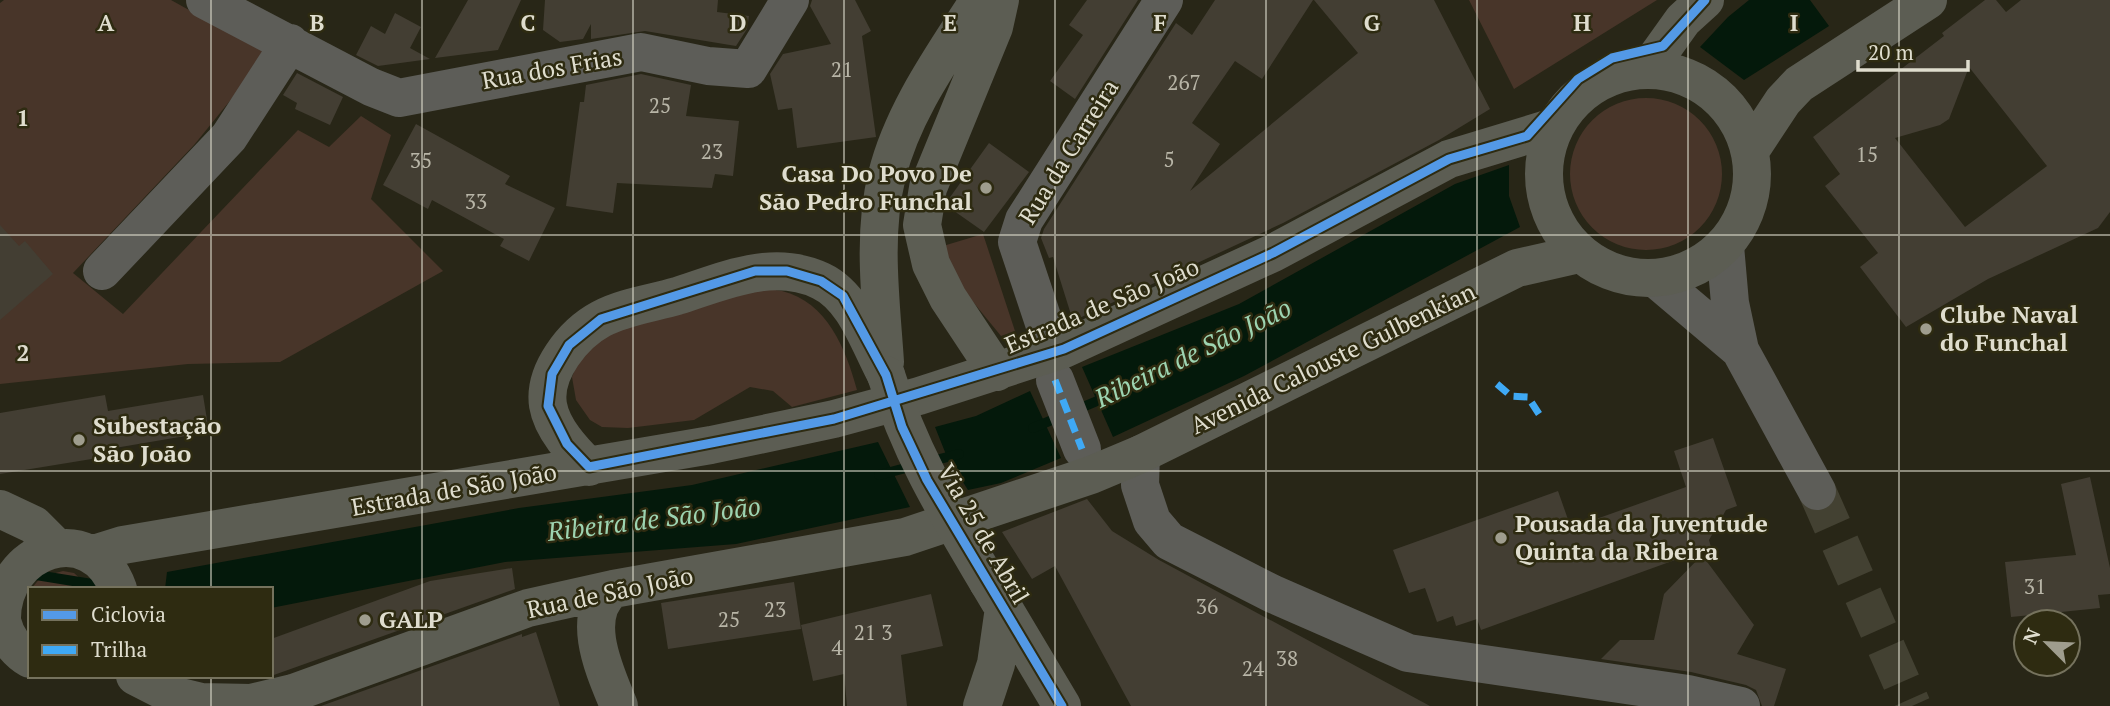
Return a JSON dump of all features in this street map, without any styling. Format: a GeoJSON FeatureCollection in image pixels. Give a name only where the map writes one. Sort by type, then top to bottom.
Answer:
{"type":"FeatureCollection","features":[{"type":"Feature","properties":{"kind":"main road","name":"Via 25 de Abril"},"geometry":{"type":"LineString","coordinates":[[979,0],[920,94],[902,132],[887,175],[880,220],[879,263],[886,375],[902,427],[927,480],[1062,706]]}},
{"type":"Feature","properties":{"kind":"main road"},"geometry":{"type":"LineString","coordinates":[[997,372],[948,298],[932,264],[922,225],[928,188],[994,27],[1000,0]]}},
{"type":"Feature","properties":{"kind":"main road"},"geometry":{"type":"LineString","coordinates":[[1665,63],[1705,0]]}},
{"type":"Feature","properties":{"kind":"main road"},"geometry":{"type":"LineString","coordinates":[[1750,150],[1783,101],[1798,84],[1928,0]]}},
{"type":"Feature","properties":{"kind":"main road"},"geometry":{"type":"LineString","coordinates":[[1665,63],[1714,92],[1735,115],[1750,150],[1753,176],[1749,201],[1740,226],[1725,246],[1693,269],[1656,279],[1628,278],[1602,269],[1569,242],[1548,208],[1543,181],[1542,139],[1570,103],[1593,84],[1619,72],[1665,63]]}},
{"type":"Feature","properties":{"kind":"main road","name":"Estrada de São João"},"geometry":{"type":"LineString","coordinates":[[23,584],[123,545],[589,467],[834,419],[997,372],[1054,367],[1449,159],[1542,139]]}},
{"type":"Feature","properties":{"kind":"main road","name":"Avenida Calouste Gulbenkian"},"geometry":{"type":"LineString","coordinates":[[1087,462],[1141,454],[1569,242]]}},
{"type":"Feature","properties":{"kind":"main road"},"geometry":{"type":"LineString","coordinates":[[589,467],[567,444],[548,405],[552,374],[569,345],[601,319],[755,271],[788,271],[821,281],[843,296],[886,375]]}},
{"type":"Feature","properties":{"kind":"main road","name":"Rua de São João"},"geometry":{"type":"LineString","coordinates":[[139,678],[172,695],[201,702],[251,704],[293,693],[528,608],[613,589],[905,537],[1087,462]]}},
{"type":"Feature","properties":{"kind":"main road"},"geometry":{"type":"LineString","coordinates":[[0,509],[34,525],[12,643],[28,660]]}},
{"type":"Feature","properties":{"kind":"main road"},"geometry":{"type":"LineString","coordinates":[[23,584],[106,568],[117,587]]}},
{"type":"Feature","properties":{"kind":"main road"},"geometry":{"type":"LineString","coordinates":[[613,589],[596,617],[599,650],[619,706]]}},
{"type":"Feature","properties":{"kind":"main road"},"geometry":{"type":"LineString","coordinates":[[982,706],[996,664],[1004,608]]}},
{"type":"Feature","properties":{"kind":"street","name":"Rua dos Frias"},"geometry":{"type":"LineString","coordinates":[[205,0],[371,87],[399,98],[641,52],[708,66],[748,69],[790,0]]}},
{"type":"Feature","properties":{"kind":"street","name":"Rua da Carreira"},"geometry":{"type":"LineString","coordinates":[[1087,462],[1054,367],[1022,264],[1017,237],[1031,209],[1164,0]]}},
{"type":"Feature","properties":{"kind":"street"},"geometry":{"type":"LineString","coordinates":[[102,271],[229,137],[289,43]]}},
{"type":"Feature","properties":{"kind":"street"},"geometry":{"type":"LineString","coordinates":[[1725,246],[1730,303],[1740,350],[1817,491]]}},
{"type":"Feature","properties":{"kind":"street"},"geometry":{"type":"LineString","coordinates":[[1656,279],[1740,350]]}},
{"type":"Feature","properties":{"kind":"street"},"geometry":{"type":"LineString","coordinates":[[1141,454],[1140,485],[1152,521],[1169,541],[1273,594],[1408,653],[1688,694],[1741,706]]}},
{"type":"Feature","properties":{"kind":"street"},"geometry":{"type":"LineString","coordinates":[[0,665],[28,662]]}},
{"type":"Feature","properties":{"kind":"shaded area"},"geometry":{"type":"Polygon","coordinates":[[[4,0],[171,0],[268,54],[194,145],[73,273],[123,314],[298,130],[329,147],[361,116],[391,135],[371,199],[443,271],[280,362],[188,364],[0,384],[0,3],[4,0]]]}},
{"type":"Feature","properties":{"kind":"shaded area"},"geometry":{"type":"Polygon","coordinates":[[[1469,0],[1657,0],[1514,89],[1469,0]]]}},
{"type":"Feature","properties":{"kind":"shaded area"},"geometry":{"type":"Polygon","coordinates":[[[1646,98],[1675,104],[1700,120],[1716,145],[1722,174],[1716,203],[1700,228],[1675,244],[1646,250],[1617,244],[1592,228],[1576,203],[1570,174],[1576,145],[1592,120],[1617,104],[1646,98]]]}},
{"type":"Feature","properties":{"kind":"shaded area"},"geometry":{"type":"Polygon","coordinates":[[[983,234],[1015,331],[1001,336],[960,286],[943,246],[983,234]]]}},
{"type":"Feature","properties":{"kind":"shaded area"},"geometry":{"type":"Polygon","coordinates":[[[739,289],[782,291],[811,305],[832,329],[847,359],[857,390],[792,407],[773,391],[750,387],[694,420],[628,428],[602,427],[590,420],[576,400],[572,377],[580,356],[607,333],[739,289]]]}},
{"type":"Feature","properties":{"kind":"shaded area"},"geometry":{"type":"Polygon","coordinates":[[[63,571],[74,573],[90,587],[33,587],[41,577],[63,571]]]}},
{"type":"Feature","properties":{"kind":"water"},"geometry":{"type":"Polygon","coordinates":[[[1749,0],[1810,0],[1829,26],[1744,80],[1700,47],[1728,17],[1749,0]]]}},
{"type":"Feature","properties":{"kind":"water"},"geometry":{"type":"Polygon","coordinates":[[[1509,165],[1509,196],[1520,227],[1244,376],[1113,437],[1082,367],[1239,304],[1455,184],[1509,165]]]}},
{"type":"Feature","properties":{"kind":"water"},"geometry":{"type":"Polygon","coordinates":[[[1030,391],[1061,458],[1001,483],[968,490],[947,457],[935,427],[976,416],[1030,391]]]}},
{"type":"Feature","properties":{"kind":"water"},"geometry":{"type":"Polygon","coordinates":[[[878,442],[910,507],[736,544],[505,562],[273,608],[273,587],[165,587],[167,572],[519,508],[692,485],[878,442]]]}},
{"type":"Feature","properties":{"kind":"building"},"geometry":{"type":"Polygon","coordinates":[[[468,0],[521,0],[498,50],[435,58],[468,0]]]}},
{"type":"Feature","properties":{"kind":"building"},"geometry":{"type":"Polygon","coordinates":[[[545,0],[718,0],[717,12],[749,16],[747,29],[736,46],[645,31],[591,39],[591,24],[583,39],[560,42],[543,30],[545,0]]]}},
{"type":"Feature","properties":{"kind":"building"},"geometry":{"type":"Polygon","coordinates":[[[812,0],[855,0],[871,31],[862,36],[876,137],[797,148],[792,108],[778,110],[770,74],[783,54],[831,44],[810,6],[812,0]]]}},
{"type":"Feature","properties":{"kind":"building"},"geometry":{"type":"Polygon","coordinates":[[[1087,0],[1138,0],[1075,99],[1050,81],[1083,35],[1069,25],[1087,0]]]}},
{"type":"Feature","properties":{"kind":"building"},"geometry":{"type":"Polygon","coordinates":[[[1215,0],[1313,0],[1262,79],[1235,61],[1192,123],[1220,144],[1190,191],[1358,53],[1314,0],[1434,0],[1490,109],[1439,140],[1283,223],[1073,321],[1053,257],[1049,258],[1041,238],[1044,229],[1176,23],[1192,35],[1215,0]]]}},
{"type":"Feature","properties":{"kind":"building"},"geometry":{"type":"Polygon","coordinates":[[[1985,0],[1996,0],[2006,12],[2021,0],[2110,0],[2110,212],[2098,228],[1988,279],[1906,327],[1860,267],[1878,253],[1825,186],[1840,174],[1813,137],[1944,36],[1942,33],[1985,0]],[[1969,67],[1949,119],[1940,125],[1895,138],[1965,227],[2047,166],[1969,67]]]}},
{"type":"Feature","properties":{"kind":"building"},"geometry":{"type":"Polygon","coordinates":[[[395,13],[421,27],[410,48],[430,59],[378,66],[356,55],[371,26],[385,34],[395,13]]]}},
{"type":"Feature","properties":{"kind":"building"},"geometry":{"type":"Polygon","coordinates":[[[297,73],[343,97],[330,125],[295,109],[297,103],[283,95],[297,73]]]}},
{"type":"Feature","properties":{"kind":"building"},"geometry":{"type":"Polygon","coordinates":[[[641,74],[691,85],[686,116],[739,121],[733,176],[715,174],[712,188],[617,183],[613,213],[566,206],[580,102],[584,102],[586,85],[641,74]]]}},
{"type":"Feature","properties":{"kind":"building"},"geometry":{"type":"Polygon","coordinates":[[[416,124],[510,176],[505,184],[555,208],[529,261],[500,246],[504,239],[432,200],[428,209],[383,185],[416,124]]]}},
{"type":"Feature","properties":{"kind":"building","name":"Casa Do Povo De São Pedro Funchal"},"geometry":{"type":"Polygon","coordinates":[[[989,143],[1029,172],[984,232],[947,206],[948,200],[989,143]]]}},
{"type":"Feature","properties":{"kind":"building"},"geometry":{"type":"Polygon","coordinates":[[[0,225],[19,246],[25,241],[53,274],[0,320],[0,225]]]}},
{"type":"Feature","properties":{"kind":"building","name":"Subestação São João"},"geometry":{"type":"Polygon","coordinates":[[[105,395],[108,411],[203,395],[209,432],[109,449],[110,456],[0,474],[0,413],[105,395]]]}},
{"type":"Feature","properties":{"kind":"building","name":"Pousada da Juventude Quinta da Ribeira"},"geometry":{"type":"Polygon","coordinates":[[[1713,438],[1737,506],[1726,510],[1709,540],[1711,547],[1481,630],[1477,619],[1456,626],[1453,616],[1437,622],[1425,588],[1409,593],[1393,550],[1558,491],[1571,528],[1686,487],[1674,451],[1713,438]]]}},
{"type":"Feature","properties":{"kind":"building"},"geometry":{"type":"Polygon","coordinates":[[[2090,477],[2110,568],[2110,594],[2098,595],[2100,608],[2012,608],[2011,617],[2005,562],[2076,555],[2061,484],[2090,477]]]}},
{"type":"Feature","properties":{"kind":"building"},"geometry":{"type":"Polygon","coordinates":[[[1087,499],[1112,531],[1159,560],[1430,706],[1131,706],[1055,566],[1032,579],[1002,532],[1087,499]]]}},
{"type":"Feature","properties":{"kind":"building"},"geometry":{"type":"Polygon","coordinates":[[[1702,555],[1754,625],[1737,654],[1786,669],[1774,706],[1762,706],[1756,690],[1746,685],[1691,672],[1601,659],[1620,640],[1654,640],[1664,594],[1702,555]]]}},
{"type":"Feature","properties":{"kind":"building"},"geometry":{"type":"Polygon","coordinates":[[[512,568],[515,589],[273,675],[273,638],[430,581],[512,568]]]}},
{"type":"Feature","properties":{"kind":"building"},"geometry":{"type":"Polygon","coordinates":[[[794,582],[801,629],[668,649],[661,603],[794,582]]]}},
{"type":"Feature","properties":{"kind":"building"},"geometry":{"type":"Polygon","coordinates":[[[931,594],[943,646],[901,655],[907,706],[847,706],[844,674],[813,681],[801,625],[931,594]]]}},
{"type":"Feature","properties":{"kind":"building"},"geometry":{"type":"Polygon","coordinates":[[[536,632],[560,706],[321,706],[522,634],[522,637],[536,632]]]}},
{"type":"Feature","properties":{"kind":"waterway","name":"Ribeira de São João"},"geometry":{"type":"LineString","coordinates":[[1033,428],[1109,396]]}},
{"type":"Feature","properties":{"kind":"waterway","name":"Ribeira de São João"},"geometry":{"type":"LineString","coordinates":[[879,475],[959,454]]}},
{"type":"Feature","properties":{"kind":"waterway","name":"Ribeira de São João"},"geometry":{"type":"LineString","coordinates":[[30,574],[104,586]]}},
{"type":"Feature","properties":{"kind":"tunnel"},"geometry":{"type":"LineString","coordinates":[[1817,491],[1912,706]]}},
{"type":"Feature","properties":{"kind":"marked path"},"geometry":{"type":"LineString","coordinates":[[1055,380],[1082,449]]}},
{"type":"Feature","properties":{"kind":"marked path"},"geometry":{"type":"LineString","coordinates":[[1497,384],[1511,396],[1528,397],[1539,414]]}},
{"type":"Feature","properties":{"kind":"cycle path"},"geometry":{"type":"LineString","coordinates":[[1062,706],[927,480],[902,427],[886,375],[843,296],[821,281],[787,271],[755,271],[601,319],[569,345],[552,374],[548,406],[567,444],[589,467],[834,419],[1064,349],[1273,253],[1449,159],[1527,136],[1578,79],[1612,58],[1663,46],[1705,0]]}},
{"type":"Feature","properties":{"kind":"place","name":"Casa Do Povo De São Pedro Funchal"},"geometry":{"type":"Point","coordinates":[986,188]}},
{"type":"Feature","properties":{"kind":"place","name":"Clube Naval do Funchal"},"geometry":{"type":"Point","coordinates":[1926,329]}},
{"type":"Feature","properties":{"kind":"place","name":"Subestação São João"},"geometry":{"type":"Point","coordinates":[79,440]}},
{"type":"Feature","properties":{"kind":"place","name":"Pousada da Juventude Quinta da Ribeira"},"geometry":{"type":"Point","coordinates":[1501,538]}},
{"type":"Feature","properties":{"kind":"place","name":"GALP"},"geometry":{"type":"Point","coordinates":[365,620]}}]}
